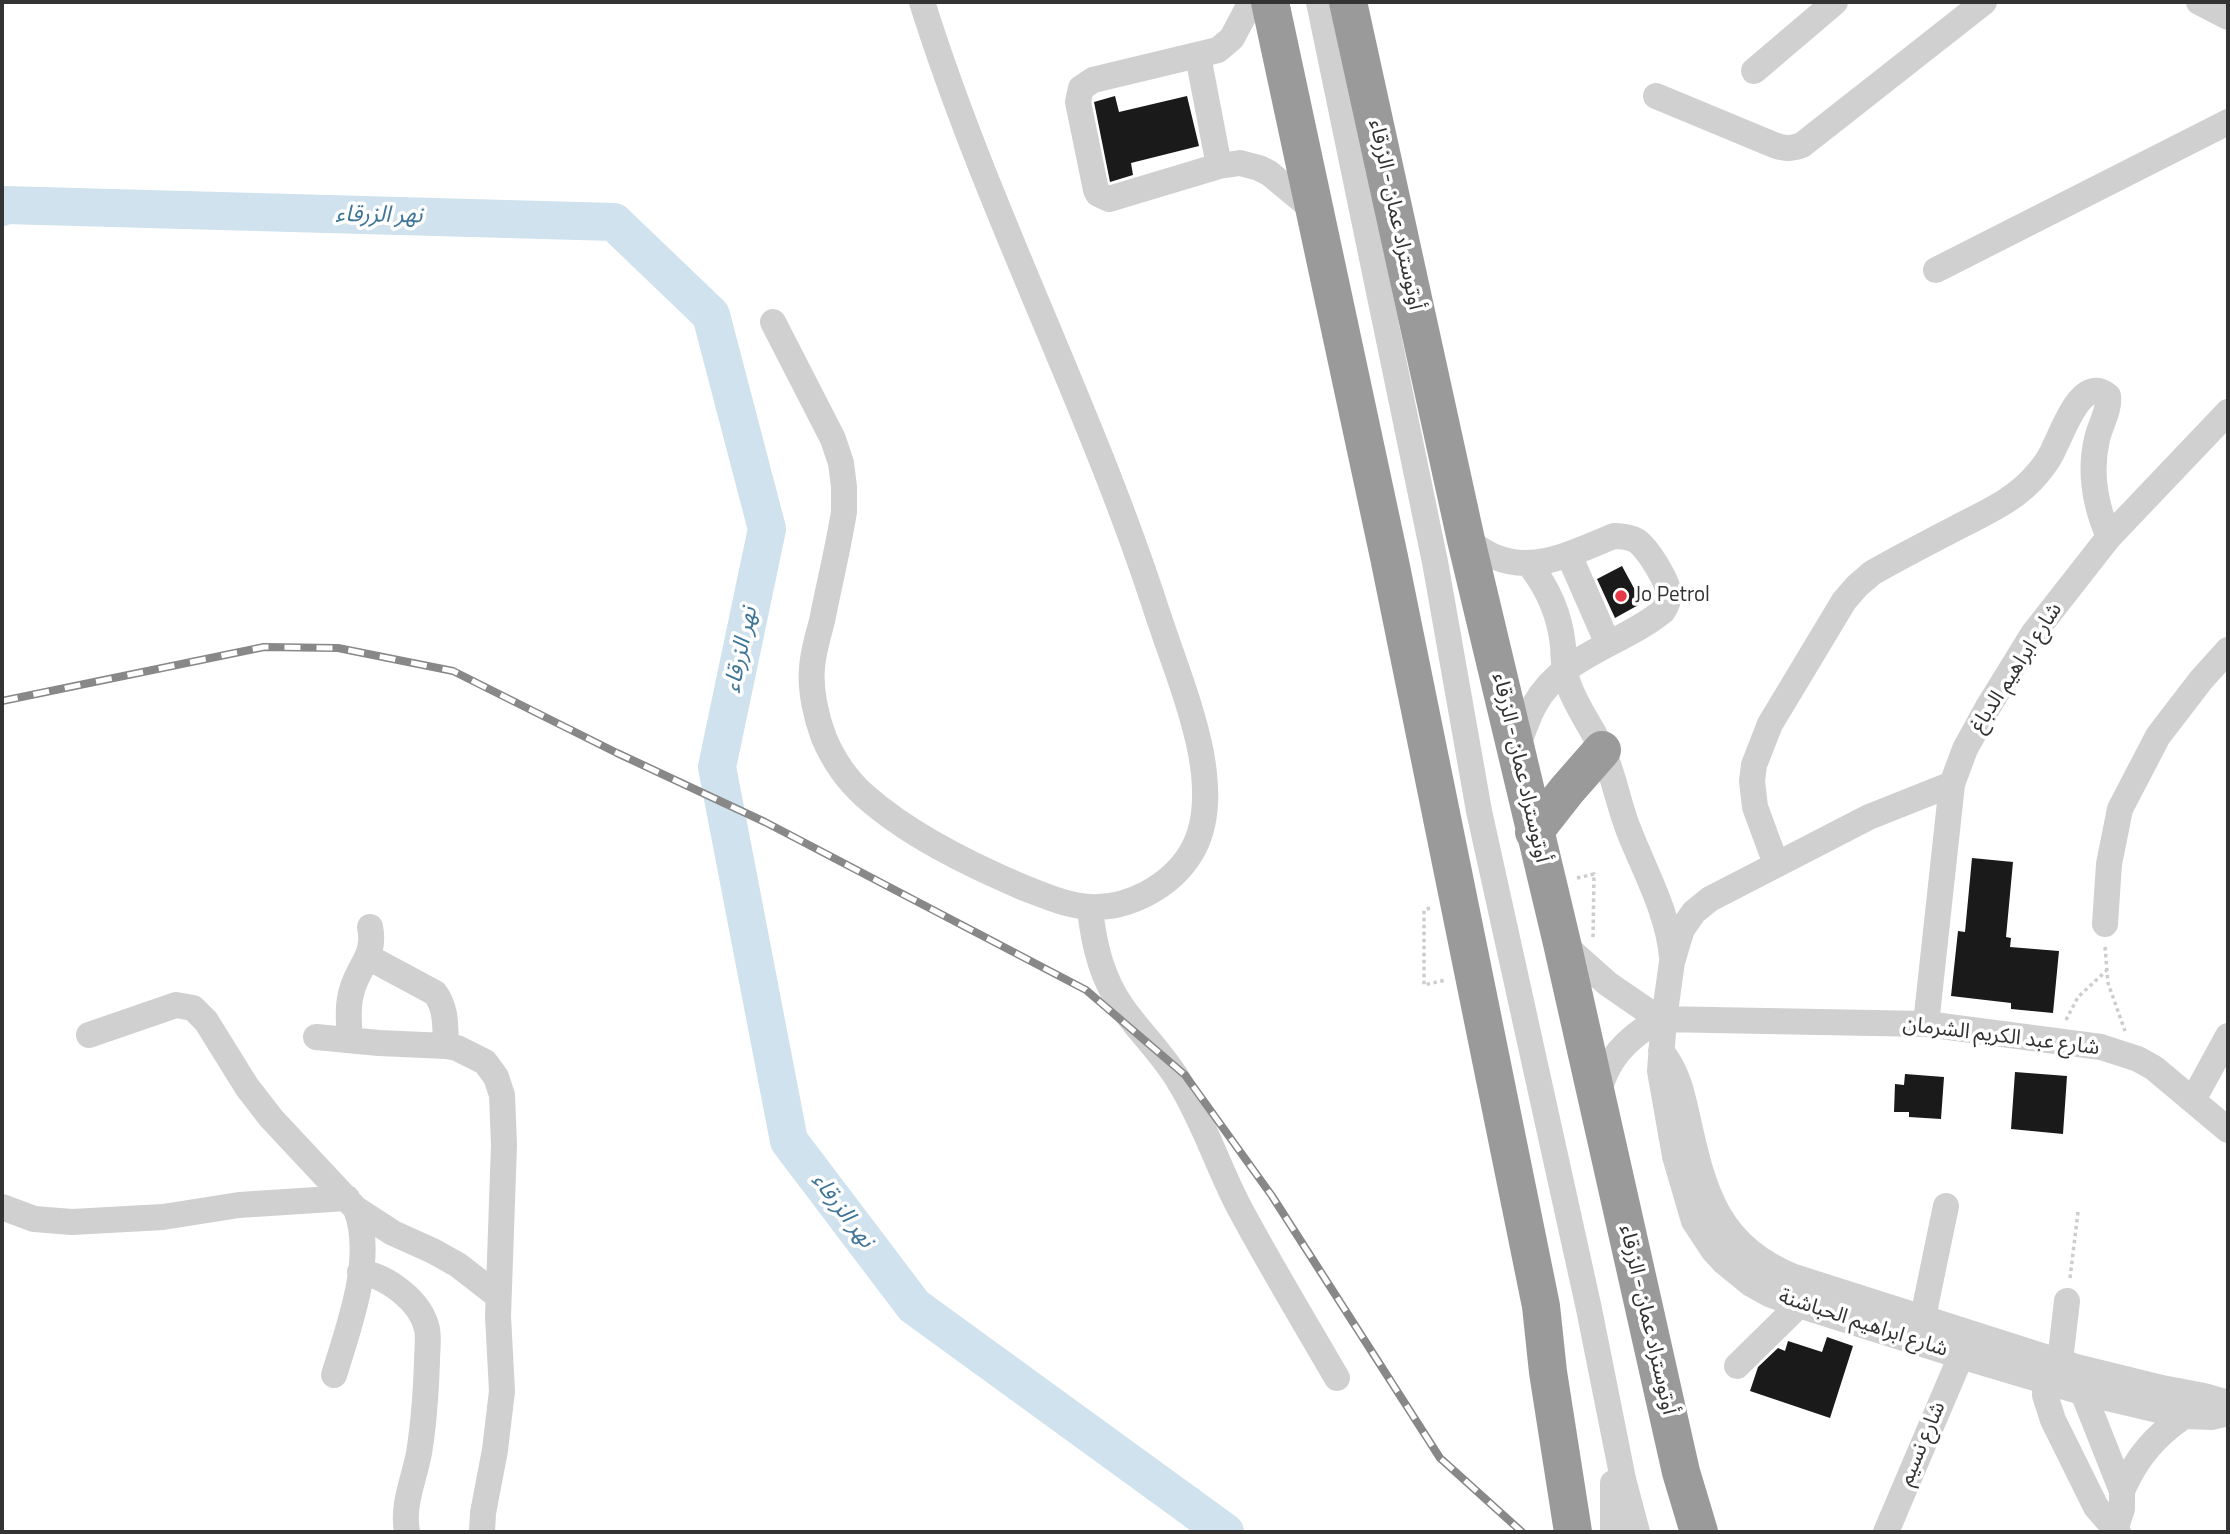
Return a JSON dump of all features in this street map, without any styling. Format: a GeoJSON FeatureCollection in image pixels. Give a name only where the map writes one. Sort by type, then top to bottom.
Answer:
{"type":"FeatureCollection","features":[{"type":"Feature","properties":{"kind":"highway"},"geometry":{"type":"LineString","coordinates":[[1270,2],[1389,557],[1541,1306],[1548,1372],[1573,1532]]}},
{"type":"Feature","properties":{"kind":"highway","name":"أوتوستراد عمان - الزرقاء"},"geometry":{"type":"LineString","coordinates":[[1348,2],[1466,540],[1534,832],[1578,943],[1596,1100],[1681,1472],[1699,1532]]}},
{"type":"Feature","properties":{"kind":"highway"},"geometry":{"type":"LineString","coordinates":[[1534,832],[1602,750]]}},
{"type":"Feature","properties":{"kind":"street"},"geometry":{"type":"LineString","coordinates":[[773,322],[833,439],[841,463],[844,512],[811,669],[814,704],[824,737],[841,768],[864,795],[961,859],[1069,904],[1104,906],[1139,898],[1168,880],[1191,853],[1204,820],[1205,786],[1200,751],[1135,545],[973,147],[922,2]]}},
{"type":"Feature","properties":{"kind":"street"},"geometry":{"type":"LineString","coordinates":[[1251,2],[1227,45],[1218,50],[1093,80],[1081,88],[1079,102],[1096,190],[1103,198],[1109,199],[1219,166],[1240,163],[1259,168],[1282,182],[1315,211]]}},
{"type":"Feature","properties":{"kind":"street"},"geometry":{"type":"LineString","coordinates":[[1307,2],[1422,551],[1469,811],[1618,1481],[1637,1532]]}},
{"type":"Feature","properties":{"kind":"street"},"geometry":{"type":"LineString","coordinates":[[1319,2],[1435,562],[1479,811],[1589,1308],[1624,1532]]}},
{"type":"Feature","properties":{"kind":"street"},"geometry":{"type":"LineString","coordinates":[[1754,71],[1835,2]]}},
{"type":"Feature","properties":{"kind":"street"},"geometry":{"type":"LineString","coordinates":[[1656,96],[1783,149],[1794,148],[1983,2]]}},
{"type":"Feature","properties":{"kind":"street"},"geometry":{"type":"LineString","coordinates":[[2199,2],[2228,17]]}},
{"type":"Feature","properties":{"kind":"street"},"geometry":{"type":"LineString","coordinates":[[1198,56],[1219,166]]}},
{"type":"Feature","properties":{"kind":"street"},"geometry":{"type":"LineString","coordinates":[[1936,270],[2228,122]]}},
{"type":"Feature","properties":{"kind":"street"},"geometry":{"type":"LineString","coordinates":[[1776,864],[1755,807],[1752,781],[1754,765],[1769,724],[1844,601],[1872,573],[1992,510],[2020,491],[2047,461],[2070,414],[2093,390],[2101,390],[2108,396],[2109,404],[2097,440],[2093,468],[2097,504],[2109,537]]}},
{"type":"Feature","properties":{"kind":"street","name":"شارع ابراهيم الدباغ"},"geometry":{"type":"LineString","coordinates":[[1926,1024],[1952,784],[1965,749],[1987,707],[2033,634],[2109,537],[2228,412]]}},
{"type":"Feature","properties":{"kind":"street"},"geometry":{"type":"LineString","coordinates":[[1466,540],[1493,556],[1529,564],[1549,562],[1614,536],[1631,538],[1645,548],[1668,589],[1667,604],[1663,611],[1564,670],[1535,704],[1516,750]]}},
{"type":"Feature","properties":{"kind":"street"},"geometry":{"type":"LineString","coordinates":[[1569,555],[1608,645]]}},
{"type":"Feature","properties":{"kind":"street"},"geometry":{"type":"LineString","coordinates":[[1529,564],[1552,600],[1560,624],[1564,670],[1572,694],[1602,750],[1626,822],[1665,920],[1672,962]]}},
{"type":"Feature","properties":{"kind":"street"},"geometry":{"type":"LineString","coordinates":[[2105,924],[2109,864],[2120,809],[2158,736],[2228,650]]}},
{"type":"Feature","properties":{"kind":"street"},"geometry":{"type":"LineString","coordinates":[[1672,962],[1682,929],[1694,912],[1710,899],[1869,817],[1952,784]]}},
{"type":"Feature","properties":{"kind":"street"},"geometry":{"type":"LineString","coordinates":[[1090,907],[1096,951],[1112,990],[1180,1083],[1197,1114],[1238,1206],[1337,1378]]}},
{"type":"Feature","properties":{"kind":"street"},"geometry":{"type":"LineString","coordinates":[[351,1040],[349,1023],[352,991],[372,947],[370,927]]}},
{"type":"Feature","properties":{"kind":"street"},"geometry":{"type":"LineString","coordinates":[[1578,943],[1608,984],[1661,1019],[1624,1044],[1611,1061],[1596,1100]]}},
{"type":"Feature","properties":{"kind":"street"},"geometry":{"type":"LineString","coordinates":[[368,957],[435,993],[444,1010],[446,1046]]}},
{"type":"Feature","properties":{"kind":"street","name":"شارع ابراهيم الحباشنة"},"geometry":{"type":"LineString","coordinates":[[1672,962],[1661,1019],[1660,1080],[1668,1123],[1694,1221],[1713,1250],[1737,1274],[1769,1294],[1799,1305],[1961,1356],[2056,1366],[2204,1396],[2228,1404]]}},
{"type":"Feature","properties":{"kind":"street"},"geometry":{"type":"LineString","coordinates":[[89,1035],[176,1005],[193,1009],[206,1021],[247,1087],[271,1118],[351,1204],[393,1233],[458,1265],[498,1296]]}},
{"type":"Feature","properties":{"kind":"street","name":"شارع عبد الكريم الشرمان"},"geometry":{"type":"LineString","coordinates":[[1661,1019],[1926,1024],[2101,1047],[2146,1063],[2177,1085],[2211,1118],[2228,1130]]}},
{"type":"Feature","properties":{"kind":"street"},"geometry":{"type":"LineString","coordinates":[[2193,1100],[2228,1036]]}},
{"type":"Feature","properties":{"kind":"street"},"geometry":{"type":"LineString","coordinates":[[316,1037],[446,1046],[485,1062],[496,1077],[502,1095],[504,1145],[498,1296],[502,1391],[482,1532]]}},
{"type":"Feature","properties":{"kind":"street","name":"شارع ابراهيم الحباشنة"},"geometry":{"type":"LineString","coordinates":[[1661,1051],[1677,1074],[1694,1148],[1716,1212],[1727,1230],[1757,1259],[1775,1269],[1814,1283],[1923,1317],[2056,1366]]}},
{"type":"Feature","properties":{"kind":"street"},"geometry":{"type":"LineString","coordinates":[[2,1207],[34,1219],[72,1222],[163,1217],[239,1205],[351,1204]]}},
{"type":"Feature","properties":{"kind":"street"},"geometry":{"type":"LineString","coordinates":[[334,1375],[353,1310],[360,1272],[361,1231],[351,1204]]}},
{"type":"Feature","properties":{"kind":"street"},"geometry":{"type":"LineString","coordinates":[[1923,1317],[1945,1206]]}},
{"type":"Feature","properties":{"kind":"street"},"geometry":{"type":"LineString","coordinates":[[360,1272],[381,1277],[398,1289],[418,1310],[427,1327],[424,1414],[418,1454],[406,1502],[407,1532]]}},
{"type":"Feature","properties":{"kind":"street"},"geometry":{"type":"LineString","coordinates":[[1737,1366],[1799,1305],[1814,1283]]}},
{"type":"Feature","properties":{"kind":"street"},"geometry":{"type":"LineString","coordinates":[[2067,1301],[2048,1407],[2096,1507],[2113,1530],[2122,1510],[2122,1491],[2129,1473],[2153,1440],[2184,1416]]}},
{"type":"Feature","properties":{"kind":"street","name":"شارع نسيم"},"geometry":{"type":"LineString","coordinates":[[1886,1532],[1961,1356]]}},
{"type":"Feature","properties":{"kind":"street"},"geometry":{"type":"LineString","coordinates":[[2056,1366],[2082,1392],[2122,1491]]}},
{"type":"Feature","properties":{"kind":"street"},"geometry":{"type":"LineString","coordinates":[[2082,1392],[2184,1416],[2212,1417],[2228,1413]]}},
{"type":"Feature","properties":{"kind":"street"},"geometry":{"type":"LineString","coordinates":[[1613,1532],[1618,1481]]}},
{"type":"Feature","properties":{"kind":"street"},"geometry":{"type":"LineString","coordinates":[[1618,1481],[1652,1532]]}},
{"type":"Feature","properties":{"kind":"path"},"geometry":{"type":"LineString","coordinates":[[1578,943],[1594,874]]}},
{"type":"Feature","properties":{"kind":"path"},"geometry":{"type":"LineString","coordinates":[[1424,910],[1424,985]]}},
{"type":"Feature","properties":{"kind":"path"},"geometry":{"type":"LineString","coordinates":[[2060,1024],[2070,1014],[2078,997],[2106,971],[2127,1035]]}},
{"type":"Feature","properties":{"kind":"path"},"geometry":{"type":"LineString","coordinates":[[2067,1301],[2078,1212]]}},
{"type":"Feature","properties":{"kind":"building"},"geometry":{"type":"Polygon","coordinates":[[[1115,96],[1119,112],[1187,96],[1199,146],[1131,163],[1133,175],[1110,182],[1094,102],[1115,96]]]}},
{"type":"Feature","properties":{"kind":"building","name":"Jo Petrol"},"geometry":{"type":"Polygon","coordinates":[[[1622,566],[1642,603],[1615,618],[1597,579],[1622,566]]]}},
{"type":"Feature","properties":{"kind":"building"},"geometry":{"type":"Polygon","coordinates":[[[1972,858],[2013,862],[2006,937],[2011,938],[2010,947],[2059,951],[2053,1013],[2011,1009],[2011,1003],[1951,996],[1958,931],[1965,932],[1972,858]]]}},
{"type":"Feature","properties":{"kind":"building"},"geometry":{"type":"Polygon","coordinates":[[[2015,1072],[2067,1076],[2063,1134],[2011,1129],[2015,1072]]]}},
{"type":"Feature","properties":{"kind":"building"},"geometry":{"type":"Polygon","coordinates":[[[1905,1074],[1944,1077],[1941,1119],[1909,1117],[1909,1112],[1894,1112],[1895,1084],[1904,1085],[1905,1074]]]}},
{"type":"Feature","properties":{"kind":"building"},"geometry":{"type":"Polygon","coordinates":[[[1827,1337],[1853,1346],[1830,1418],[1750,1391],[1758,1367],[1778,1348],[1785,1351],[1788,1341],[1822,1352],[1827,1337]]]}},
{"type":"Feature","properties":{"kind":"waterway","name":"نهر الزرقاء"},"geometry":{"type":"LineString","coordinates":[[2,207],[614,222],[711,315],[767,529],[717,767],[789,1141],[914,1306],[1225,1532]]}},
{"type":"Feature","properties":{"kind":"railway"},"geometry":{"type":"LineString","coordinates":[[2,701],[264,647],[338,648],[453,671],[617,753],[765,822],[1086,990],[1185,1075],[1272,1196],[1440,1458],[1522,1532]]}},
{"type":"Feature","properties":{"kind":"place","name":"Jo Petrol"},"geometry":{"type":"Point","coordinates":[1621,596]}}]}
